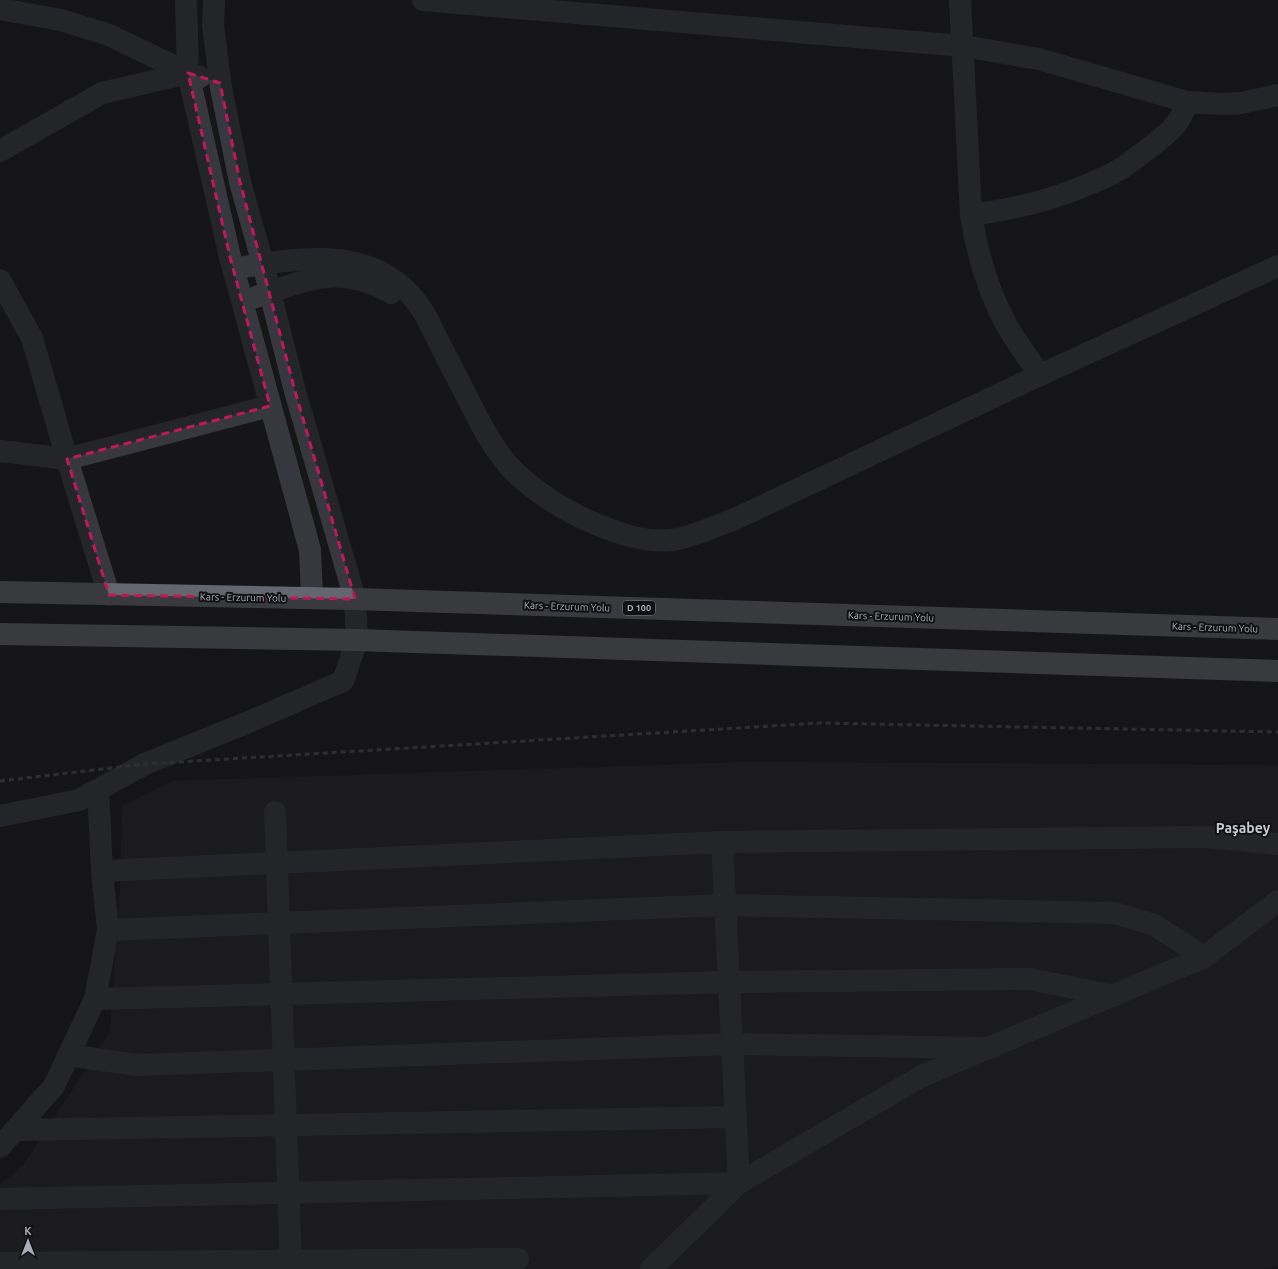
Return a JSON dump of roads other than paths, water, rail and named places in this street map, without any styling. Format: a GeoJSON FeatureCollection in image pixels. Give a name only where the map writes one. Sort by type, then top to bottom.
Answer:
{"type":"FeatureCollection","features":[{"type":"Feature","properties":{"kind":"highway","name":"Kars - Erzurum Yolu"},"geometry":{"type":"LineString","coordinates":[[0,592],[355,599],[1278,629]]}},
{"type":"Feature","properties":{"kind":"highway"},"geometry":{"type":"LineString","coordinates":[[0,634],[357,640],[1278,671]]}},
{"type":"Feature","properties":{"kind":"street"},"geometry":{"type":"LineString","coordinates":[[186,0],[188,73],[233,269],[310,550],[312,598]]}},
{"type":"Feature","properties":{"kind":"street"},"geometry":{"type":"LineString","coordinates":[[0,816],[79,800],[145,764],[251,722],[343,681],[357,640],[355,599],[295,391],[263,264],[240,182],[220,83],[213,25],[214,0]]}},
{"type":"Feature","properties":{"kind":"street"},"geometry":{"type":"LineString","coordinates":[[423,0],[963,46],[1039,59],[1187,102],[1221,104],[1242,103],[1278,95]]}},
{"type":"Feature","properties":{"kind":"street"},"geometry":{"type":"LineString","coordinates":[[960,0],[971,215],[975,242],[994,298],[1008,326],[1040,375]]}},
{"type":"Feature","properties":{"kind":"street"},"geometry":{"type":"LineString","coordinates":[[0,9],[61,20],[109,35],[188,73],[220,83]]}},
{"type":"Feature","properties":{"kind":"street"},"geometry":{"type":"LineString","coordinates":[[0,151],[102,93],[188,73]]}},
{"type":"Feature","properties":{"kind":"street"},"geometry":{"type":"LineString","coordinates":[[971,215],[1006,210],[1041,202],[1097,181],[1123,167],[1174,128],[1181,118],[1187,102]]}},
{"type":"Feature","properties":{"kind":"street"},"geometry":{"type":"LineString","coordinates":[[233,269],[263,264],[328,258],[351,261],[369,266],[386,274],[408,291],[417,302],[436,335],[482,426],[494,446],[509,466],[536,490],[577,516],[619,534],[648,540],[673,540],[735,519],[1040,375],[1278,266]]}},
{"type":"Feature","properties":{"kind":"street"},"geometry":{"type":"LineString","coordinates":[[242,302],[301,282],[326,277],[342,276],[382,288],[397,297],[436,335]]}},
{"type":"Feature","properties":{"kind":"street"},"geometry":{"type":"LineString","coordinates":[[0,280],[32,338],[67,459],[109,595]]}},
{"type":"Feature","properties":{"kind":"street"},"geometry":{"type":"LineString","coordinates":[[0,451],[67,459],[270,406]]}},
{"type":"Feature","properties":{"kind":"street"},"geometry":{"type":"LineString","coordinates":[[0,1147],[54,1086],[95,999],[108,930],[102,871],[98,790]]}},
{"type":"Feature","properties":{"kind":"street"},"geometry":{"type":"LineString","coordinates":[[275,812],[291,1265]]}},
{"type":"Feature","properties":{"kind":"street"},"geometry":{"type":"LineString","coordinates":[[102,871],[722,842],[1209,836],[1278,844]]}},
{"type":"Feature","properties":{"kind":"street"},"geometry":{"type":"LineString","coordinates":[[722,842],[740,1183]]}},
{"type":"Feature","properties":{"kind":"street"},"geometry":{"type":"LineString","coordinates":[[651,1269],[740,1183],[922,1076],[1204,957],[1278,901]]}},
{"type":"Feature","properties":{"kind":"street"},"geometry":{"type":"LineString","coordinates":[[108,930],[725,905],[1115,913],[1154,925],[1204,957]]}},
{"type":"Feature","properties":{"kind":"street"},"geometry":{"type":"LineString","coordinates":[[95,999],[729,982],[1030,979],[1113,996]]}},
{"type":"Feature","properties":{"kind":"street"},"geometry":{"type":"LineString","coordinates":[[68,1055],[137,1065],[732,1044],[991,1048]]}},
{"type":"Feature","properties":{"kind":"street"},"geometry":{"type":"LineString","coordinates":[[15,1130],[736,1116]]}},
{"type":"Feature","properties":{"kind":"street"},"geometry":{"type":"LineString","coordinates":[[0,1198],[740,1183]]}},
{"type":"Feature","properties":{"kind":"street"},"geometry":{"type":"LineString","coordinates":[[0,1263],[291,1265],[518,1258]]}},
{"type":"Feature","properties":{"kind":"railway"},"geometry":{"type":"LineString","coordinates":[[0,781],[145,764],[820,723],[1278,732]]}},
{"type":"Feature","properties":{"kind":"district","name":"Paşabey"},"geometry":{"type":"Point","coordinates":[1243,828]}}]}
